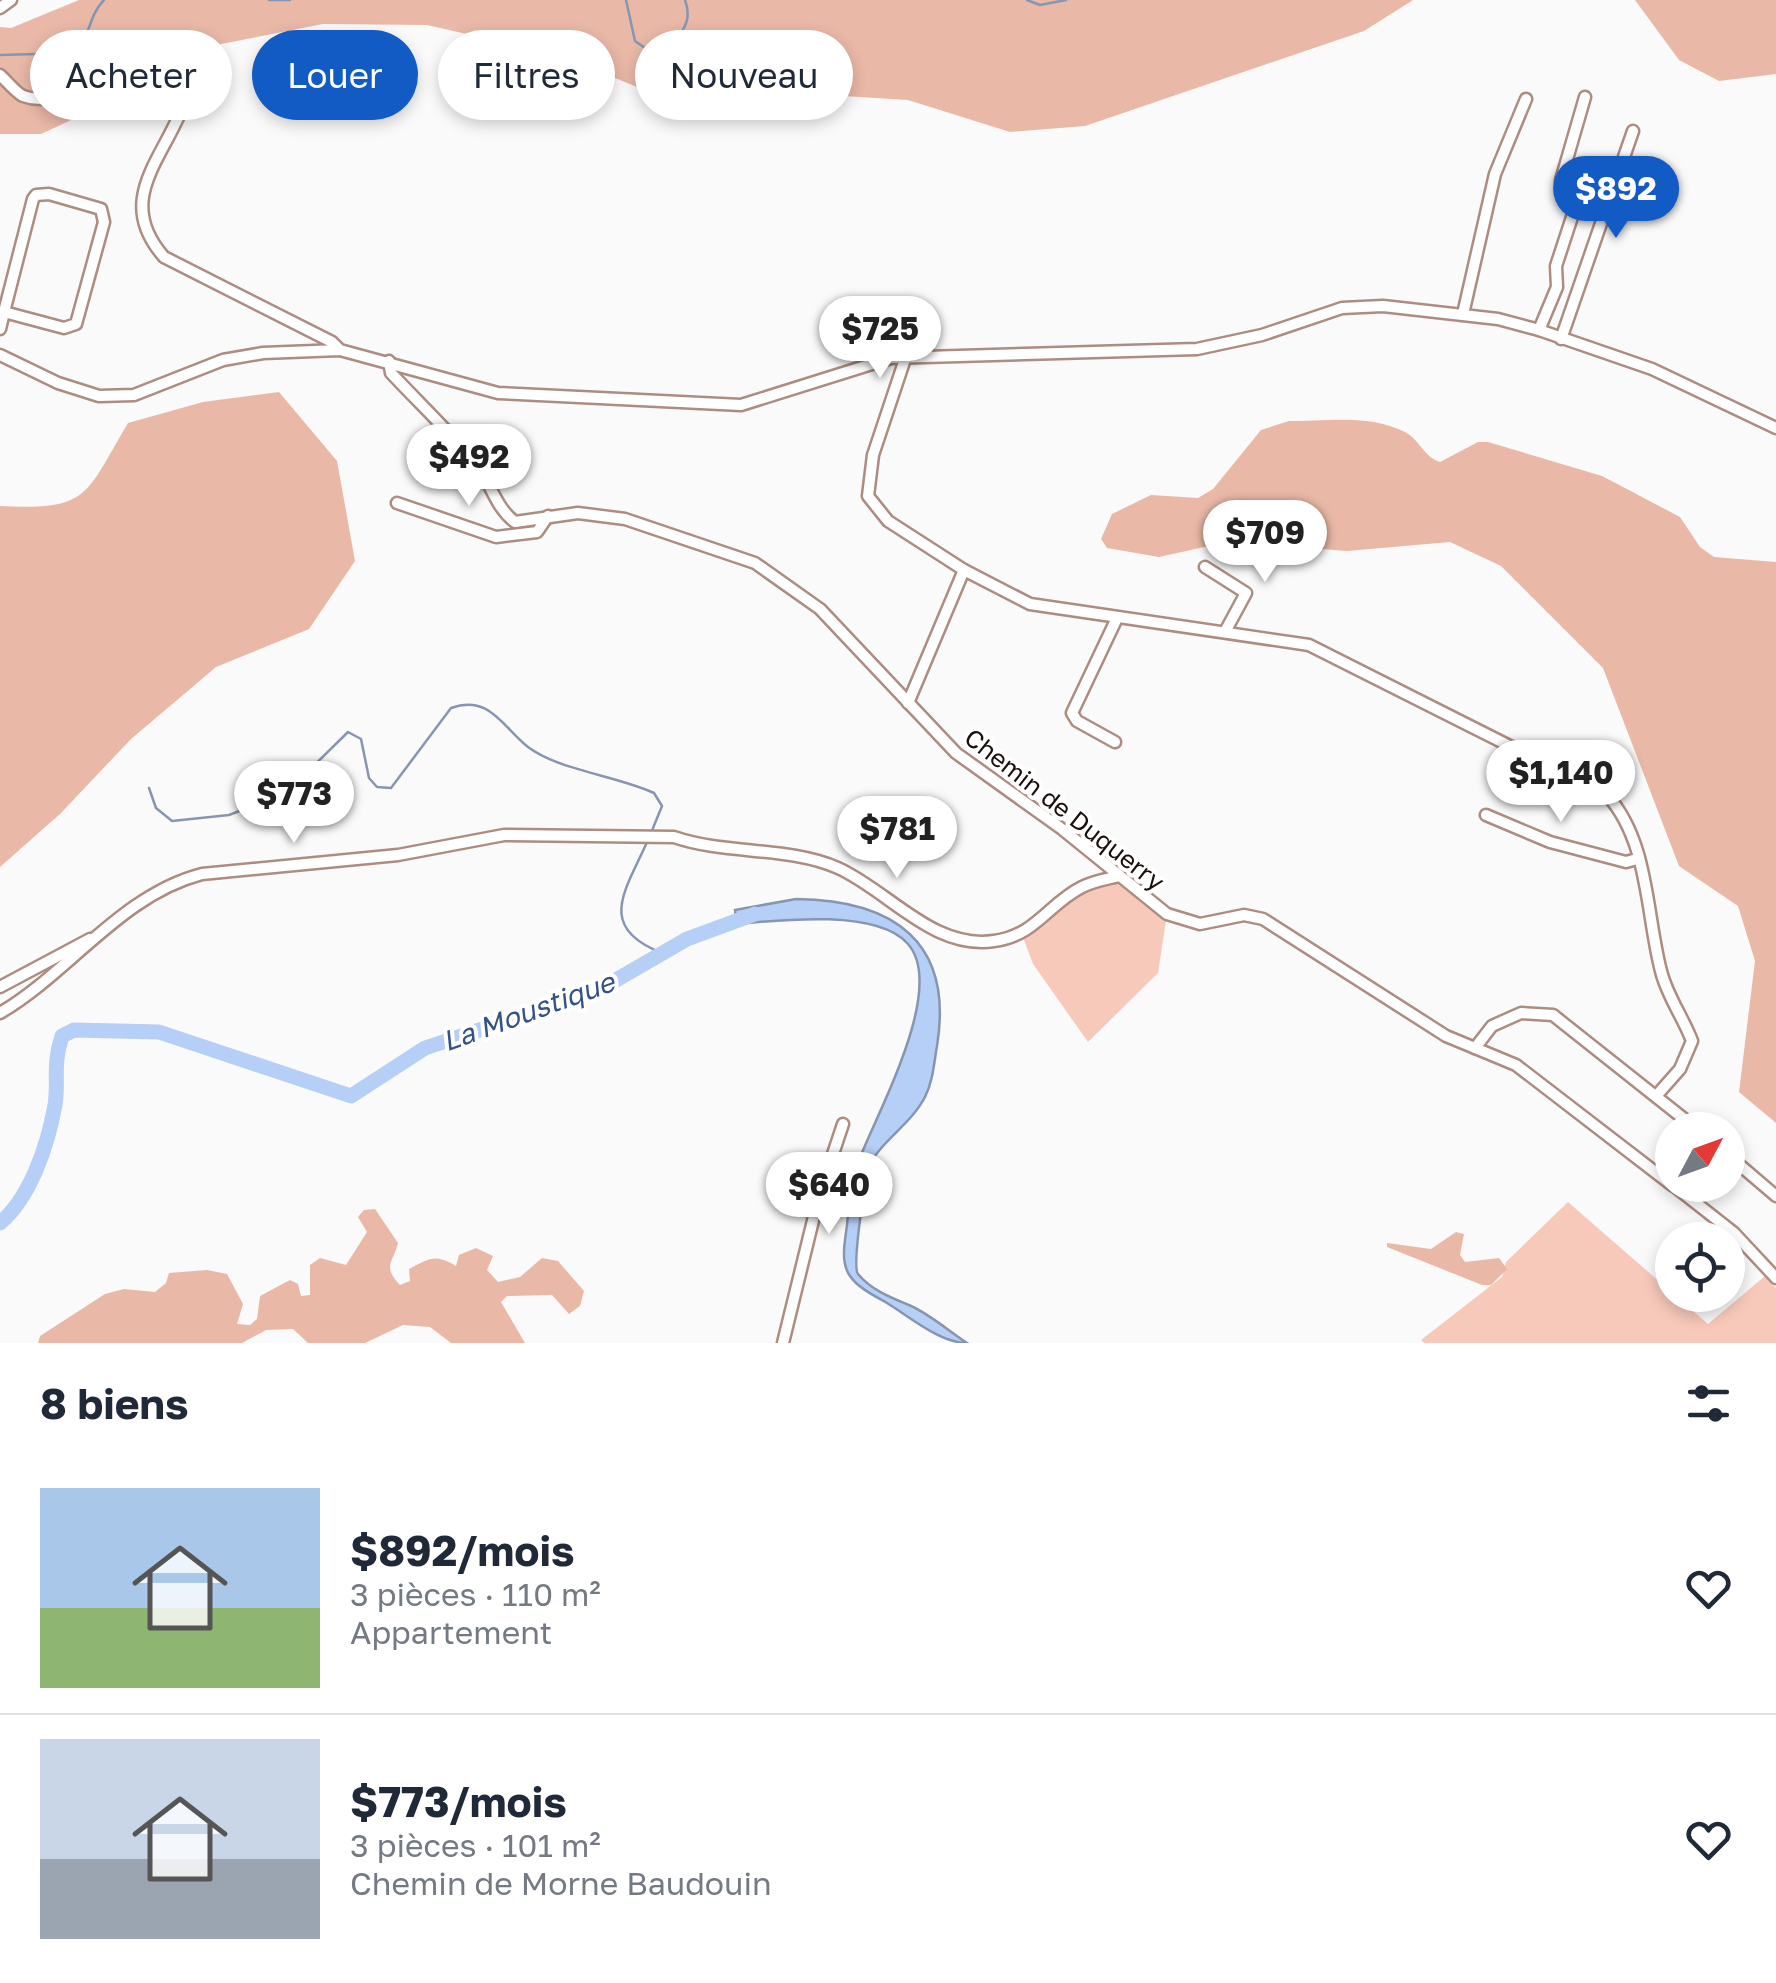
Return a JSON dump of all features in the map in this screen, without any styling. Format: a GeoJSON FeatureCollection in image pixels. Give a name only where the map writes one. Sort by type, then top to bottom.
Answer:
{"type":"FeatureCollection","features":[{"type":"Feature","properties":{"kind":"street"},"geometry":{"type":"LineString","coordinates":[[0,8],[11,0]]}},
{"type":"Feature","properties":{"kind":"street"},"geometry":{"type":"LineString","coordinates":[[0,75],[22,95],[48,98],[119,62],[138,61],[169,73],[186,101],[146,182],[141,210],[146,236],[164,257],[332,342],[340,350]]}},
{"type":"Feature","properties":{"kind":"street"},"geometry":{"type":"LineString","coordinates":[[1539,330],[1557,288],[1556,266],[1574,211],[1575,204],[1562,190],[1560,180],[1585,97]]}},
{"type":"Feature","properties":{"kind":"street"},"geometry":{"type":"LineString","coordinates":[[1464,314],[1496,174],[1526,99]]}},
{"type":"Feature","properties":{"kind":"street"},"geometry":{"type":"LineString","coordinates":[[1562,339],[1633,131]]}},
{"type":"Feature","properties":{"kind":"street"},"geometry":{"type":"LineString","coordinates":[[0,329],[4,312],[36,195],[49,194],[102,210],[104,222],[76,324],[64,328],[4,312]]}},
{"type":"Feature","properties":{"kind":"street"},"geometry":{"type":"LineString","coordinates":[[0,355],[58,383],[99,396],[134,394],[223,360],[264,353],[340,350],[498,393],[718,406],[766,400],[867,363],[906,356],[1197,349],[1223,346],[1358,306],[1464,314],[1539,330],[1652,369],[1775,425]]}},
{"type":"Feature","properties":{"kind":"street"},"geometry":{"type":"LineString","coordinates":[[906,356],[873,456],[868,496],[888,521],[964,570],[1030,604],[1309,645],[1608,794],[1624,819],[1637,859],[1660,970],[1692,1041],[1680,1069],[1657,1095]]}},
{"type":"Feature","properties":{"kind":"street","name":"Chemin de Duquerry"},"geometry":{"type":"LineString","coordinates":[[388,361],[391,372],[478,466],[508,516],[523,522],[578,513],[625,519],[754,563],[820,609],[956,753],[1175,919],[1200,924],[1244,915],[1263,919],[1440,1032],[1532,1076],[1655,1171]]}},
{"type":"Feature","properties":{"kind":"street"},"geometry":{"type":"LineString","coordinates":[[396,503],[496,538],[538,532],[548,516]]}},
{"type":"Feature","properties":{"kind":"street"},"geometry":{"type":"LineString","coordinates":[[1205,567],[1246,593],[1226,630]]}},
{"type":"Feature","properties":{"kind":"street"},"geometry":{"type":"LineString","coordinates":[[908,703],[964,570]]}},
{"type":"Feature","properties":{"kind":"street"},"geometry":{"type":"LineString","coordinates":[[1115,742],[1077,722],[1072,713],[1117,618]]}},
{"type":"Feature","properties":{"kind":"street"},"geometry":{"type":"LineString","coordinates":[[1486,815],[1550,842],[1626,862],[1637,859]]}},
{"type":"Feature","properties":{"kind":"street"},"geometry":{"type":"LineString","coordinates":[[0,1013],[36,992],[153,894],[202,874],[398,855],[504,834],[662,836],[813,860],[838,868],[935,929],[970,941],[1022,936],[1082,887],[1119,876]]}},
{"type":"Feature","properties":{"kind":"street"},"geometry":{"type":"LineString","coordinates":[[0,988],[78,942],[96,938]]}},
{"type":"Feature","properties":{"kind":"street"},"geometry":{"type":"LineString","coordinates":[[1474,1048],[1492,1026],[1521,1013],[1554,1015],[1677,1112]]}},
{"type":"Feature","properties":{"kind":"street"},"geometry":{"type":"LineString","coordinates":[[784,1343],[814,1212],[843,1124]]}},
{"type":"Feature","properties":{"kind":"street"},"geometry":{"type":"LineString","coordinates":[[1745,1170],[1776,1196]]}},
{"type":"Feature","properties":{"kind":"street","name":"Chemin de Duquerry"},"geometry":{"type":"LineString","coordinates":[[1695,1202],[1734,1233],[1776,1278]]}},
{"type":"Feature","properties":{"kind":"shaded area"},"geometry":{"type":"Polygon","coordinates":[[[79,0],[1413,0],[1364,31],[1085,126],[1010,132],[908,100],[853,97],[853,30],[635,30],[635,86],[615,78],[615,30],[449,30],[427,25],[323,24],[292,30],[252,30],[252,38],[232,42],[232,30],[30,30],[30,120],[71,120],[41,134],[0,134],[0,27],[11,28],[79,0]]]}},
{"type":"Feature","properties":{"kind":"shaded area"},"geometry":{"type":"Polygon","coordinates":[[[1635,0],[1776,0],[1776,74],[1719,81],[1679,60],[1635,0]]]}},
{"type":"Feature","properties":{"kind":"shaded area"},"geometry":{"type":"Polygon","coordinates":[[[279,392],[337,461],[355,561],[309,629],[216,667],[131,739],[60,814],[0,867],[0,506],[52,505],[82,493],[103,467],[128,423],[203,402],[279,392]]]}},
{"type":"Feature","properties":{"kind":"shaded area"},"geometry":{"type":"Polygon","coordinates":[[[1348,420],[1392,426],[1410,435],[1440,462],[1478,442],[1488,442],[1602,476],[1680,517],[1700,547],[1714,557],[1776,562],[1776,1123],[1739,1092],[1755,961],[1738,906],[1679,866],[1603,668],[1501,566],[1450,542],[1347,551],[1286,546],[1263,534],[1159,557],[1107,548],[1101,539],[1112,514],[1151,495],[1198,498],[1213,489],[1261,430],[1289,421],[1348,420]]]}},
{"type":"Feature","properties":{"kind":"shaded area"},"geometry":{"type":"Polygon","coordinates":[[[1119,876],[1167,914],[1158,973],[1088,1042],[1033,964],[1022,935],[1082,887],[1119,876]]]}},
{"type":"Feature","properties":{"kind":"shaded area"},"geometry":{"type":"Polygon","coordinates":[[[1568,1202],[1655,1278],[1655,1312],[1694,1312],[1708,1324],[1722,1312],[1745,1312],[1745,1293],[1765,1276],[1776,1288],[1776,1343],[1421,1340],[1502,1277],[1506,1262],[1568,1202]]]}},
{"type":"Feature","properties":{"kind":"shaded area"},"geometry":{"type":"Polygon","coordinates":[[[375,1209],[398,1243],[390,1269],[400,1285],[410,1281],[409,1269],[422,1262],[437,1259],[456,1266],[459,1255],[476,1248],[493,1256],[487,1270],[498,1282],[520,1277],[542,1258],[558,1261],[584,1291],[580,1306],[569,1314],[552,1295],[507,1296],[501,1302],[525,1343],[451,1343],[430,1327],[403,1325],[365,1343],[308,1343],[293,1329],[266,1330],[242,1343],[38,1343],[40,1336],[105,1294],[124,1289],[155,1292],[166,1283],[169,1273],[207,1270],[227,1274],[243,1304],[237,1324],[250,1325],[257,1319],[260,1296],[290,1280],[298,1284],[301,1296],[310,1295],[310,1265],[320,1258],[346,1265],[367,1232],[358,1217],[364,1210],[375,1209]]]}},
{"type":"Feature","properties":{"kind":"shaded area"},"geometry":{"type":"Polygon","coordinates":[[[1456,1232],[1464,1234],[1460,1255],[1465,1262],[1499,1258],[1507,1269],[1491,1285],[1482,1285],[1387,1247],[1387,1243],[1431,1249],[1456,1232]]]}},
{"type":"Feature","properties":{"kind":"water"},"geometry":{"type":"Polygon","coordinates":[[[796,899],[831,901],[888,919],[910,934],[926,954],[936,979],[940,1010],[930,1085],[919,1107],[871,1162],[860,1220],[857,1268],[863,1280],[875,1289],[924,1313],[967,1343],[936,1334],[862,1288],[850,1276],[844,1258],[853,1180],[914,1020],[918,963],[907,943],[873,925],[826,919],[737,924],[735,910],[796,899]]]}},
{"type":"Feature","properties":{"kind":"waterway"},"geometry":{"type":"LineString","coordinates":[[0,55],[75,53],[104,0]]}},
{"type":"Feature","properties":{"kind":"waterway"},"geometry":{"type":"LineString","coordinates":[[269,0],[290,0]]}},
{"type":"Feature","properties":{"kind":"waterway"},"geometry":{"type":"LineString","coordinates":[[626,0],[635,41],[648,50],[659,50],[683,30],[688,16],[685,0]]}},
{"type":"Feature","properties":{"kind":"waterway"},"geometry":{"type":"LineString","coordinates":[[1027,0],[1040,5],[1066,0]]}},
{"type":"Feature","properties":{"kind":"waterway"},"geometry":{"type":"LineString","coordinates":[[149,788],[156,808],[172,821],[229,815],[286,793],[348,732],[361,739],[369,778],[377,787],[391,788],[451,708],[475,705],[494,714],[541,755],[654,793],[662,806],[651,833]]}},
{"type":"Feature","properties":{"kind":"waterway"},"geometry":{"type":"LineString","coordinates":[[648,840],[625,891],[622,919],[641,943],[662,953]]}},
{"type":"Feature","properties":{"kind":"waterway","name":"La Moustique"},"geometry":{"type":"LineString","coordinates":[[0,1223],[21,1199],[36,1169],[55,1105],[56,1065],[62,1036],[74,1030],[159,1032],[351,1096],[425,1048],[597,991],[687,939],[755,914]]}}]}
